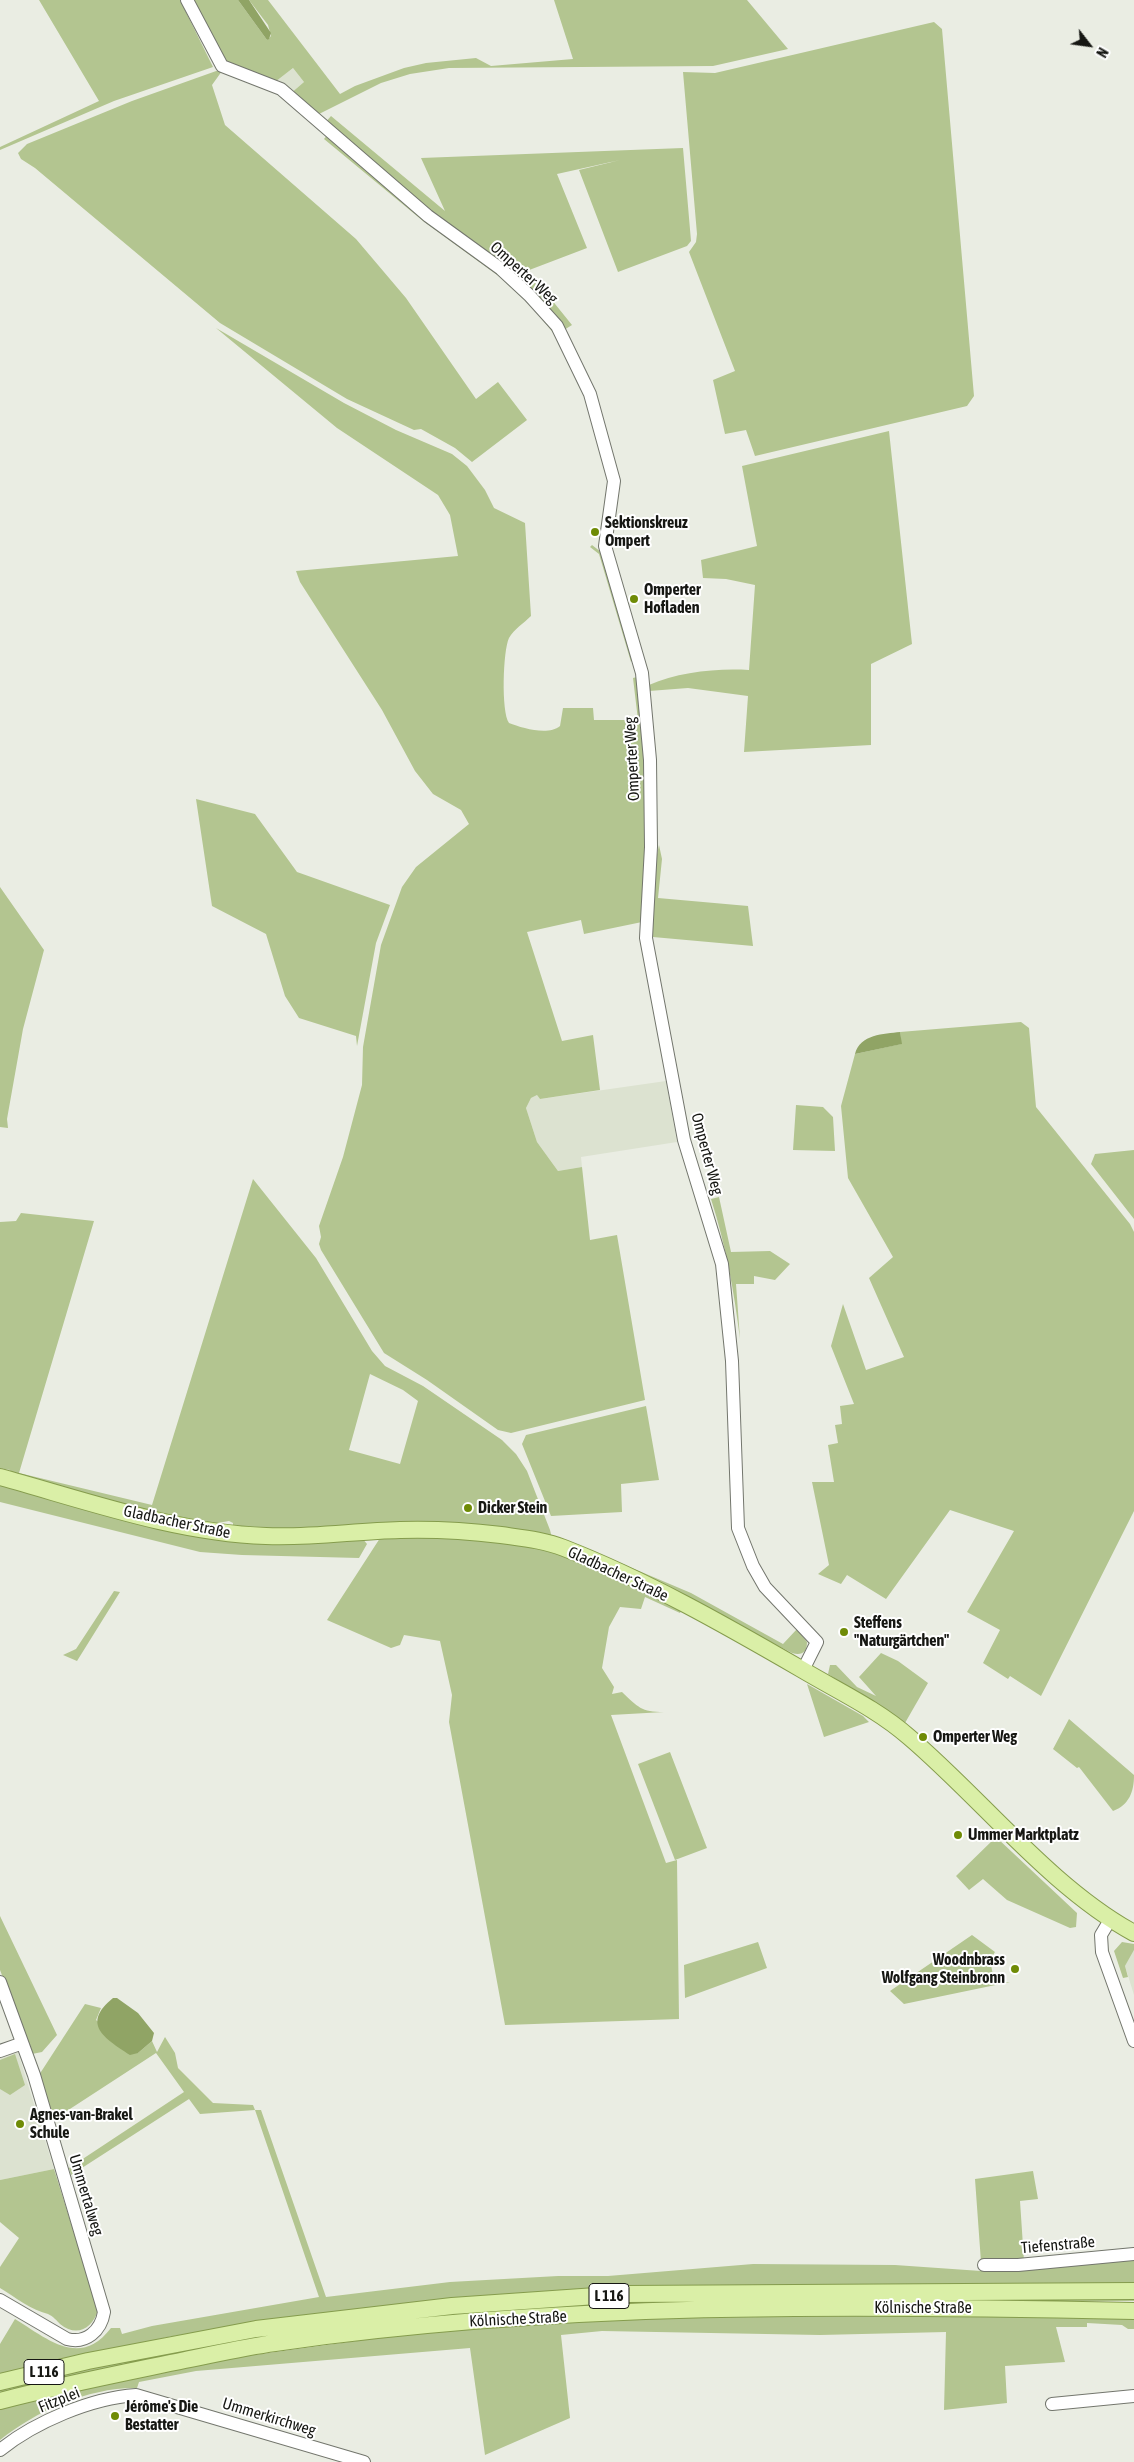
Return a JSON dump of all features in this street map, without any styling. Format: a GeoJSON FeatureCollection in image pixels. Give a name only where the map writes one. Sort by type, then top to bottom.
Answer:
{"type":"FeatureCollection","features":[{"type":"Feature","properties":{"kind":"main road","name":"Gladbacher Straße"},"geometry":{"type":"LineString","coordinates":[[0,1477],[150,1518],[227,1533],[267,1536],[399,1530],[476,1532],[524,1538],[560,1546],[667,1596],[885,1717],[1041,1862],[1110,1920],[1134,1933]]}},
{"type":"Feature","properties":{"kind":"main road","name":"Kölnische Straße"},"geometry":{"type":"LineString","coordinates":[[0,2382],[88,2362],[256,2329],[452,2306],[625,2294],[1134,2291]]}},
{"type":"Feature","properties":{"kind":"main road","name":"Kölnische Straße"},"geometry":{"type":"LineString","coordinates":[[0,2401],[70,2383],[274,2343],[473,2321],[724,2308],[996,2308],[1134,2311]]}},
{"type":"Feature","properties":{"kind":"street","name":"Omperter Weg"},"geometry":{"type":"LineString","coordinates":[[187,0],[222,66],[281,89],[420,210],[501,269],[529,295],[556,326],[590,394],[614,481],[605,546],[642,673],[650,779],[651,847],[646,938],[684,1140],[722,1264],[732,1361],[738,1528],[753,1566],[765,1587],[817,1642],[803,1670]]}},
{"type":"Feature","properties":{"kind":"street"},"geometry":{"type":"LineString","coordinates":[[1110,1920],[1100,1935],[1102,1952],[1134,2041]]}},
{"type":"Feature","properties":{"kind":"street","name":"Ummertalweg"},"geometry":{"type":"LineString","coordinates":[[0,1982],[20,2044],[34,2075],[104,2305],[103,2319],[96,2332],[81,2340],[67,2340],[0,2300]]}},
{"type":"Feature","properties":{"kind":"street"},"geometry":{"type":"LineString","coordinates":[[0,2051],[20,2044]]}},
{"type":"Feature","properties":{"kind":"street","name":"Tiefenstraße"},"geometry":{"type":"LineString","coordinates":[[984,2265],[1018,2265],[1134,2254]]}},
{"type":"Feature","properties":{"kind":"street","name":"Fitzplei"},"geometry":{"type":"LineString","coordinates":[[0,2450],[40,2424],[113,2397],[136,2395]]}},
{"type":"Feature","properties":{"kind":"street","name":"Ummerkirchweg"},"geometry":{"type":"LineString","coordinates":[[136,2395],[364,2462]]}},
{"type":"Feature","properties":{"kind":"street"},"geometry":{"type":"LineString","coordinates":[[1052,2404],[1134,2396]]}},
{"type":"Feature","properties":{"kind":"shaded area"},"geometry":{"type":"Polygon","coordinates":[[[39,0],[180,0],[213,67],[114,101],[0,150],[0,147],[99,101],[39,0]]]}},
{"type":"Feature","properties":{"kind":"shaded area"},"geometry":{"type":"Polygon","coordinates":[[[189,0],[238,0],[267,40],[271,36],[268,25],[249,0],[268,0],[340,94],[355,86],[404,68],[426,63],[476,58],[491,66],[573,59],[554,0],[747,0],[788,49],[713,66],[449,68],[410,74],[381,83],[315,116],[290,94],[304,82],[293,68],[275,82],[223,60],[189,0]]]}},
{"type":"Feature","properties":{"kind":"shaded area"},"geometry":{"type":"Polygon","coordinates":[[[238,0],[249,0],[271,33],[269,39],[267,40],[238,0]]]}},
{"type":"Feature","properties":{"kind":"shaded area"},"geometry":{"type":"Polygon","coordinates":[[[934,22],[942,29],[974,396],[967,406],[755,456],[746,430],[725,434],[713,380],[735,371],[689,252],[696,242],[697,234],[683,72],[715,73],[934,22]]]}},
{"type":"Feature","properties":{"kind":"shaded area"},"geometry":{"type":"Polygon","coordinates":[[[293,68],[304,82],[290,94],[275,82],[293,68]]]}},
{"type":"Feature","properties":{"kind":"shaded area"},"geometry":{"type":"Polygon","coordinates":[[[219,70],[222,71],[212,85],[225,125],[356,239],[406,298],[476,399],[498,382],[527,420],[472,462],[455,448],[421,429],[414,430],[347,399],[220,323],[35,168],[21,159],[18,153],[27,144],[132,101],[219,70]]]}},
{"type":"Feature","properties":{"kind":"shaded area"},"geometry":{"type":"Polygon","coordinates":[[[331,116],[445,211],[421,158],[683,148],[691,241],[687,246],[618,272],[579,170],[620,160],[557,174],[587,248],[524,272],[547,294],[572,325],[564,330],[430,213],[324,124],[331,116]]]}},
{"type":"Feature","properties":{"kind":"shaded area"},"geometry":{"type":"Polygon","coordinates":[[[328,134],[497,270],[548,320],[555,335],[532,307],[500,277],[423,221],[324,139],[328,134]]]}},
{"type":"Feature","properties":{"kind":"shaded area"},"geometry":{"type":"Polygon","coordinates":[[[216,328],[344,403],[396,430],[452,454],[467,466],[485,490],[494,508],[525,523],[531,616],[509,638],[507,645],[504,667],[504,694],[506,717],[509,723],[542,731],[555,729],[560,726],[563,708],[593,708],[594,720],[638,720],[633,678],[637,677],[648,801],[642,922],[584,934],[581,920],[527,932],[562,1041],[593,1035],[600,1090],[540,1099],[537,1095],[531,1098],[526,1108],[537,1142],[558,1171],[582,1167],[590,1240],[617,1235],[645,1400],[511,1433],[498,1430],[427,1380],[384,1353],[321,1250],[319,1226],[343,1157],[362,1085],[363,1047],[381,945],[402,887],[416,867],[469,824],[461,810],[433,794],[415,771],[382,710],[300,582],[296,571],[458,556],[450,515],[438,495],[337,428],[216,328]]]}},
{"type":"Feature","properties":{"kind":"shaded area"},"geometry":{"type":"Polygon","coordinates":[[[889,431],[912,644],[871,664],[871,745],[744,752],[748,696],[688,688],[649,691],[649,685],[685,674],[711,670],[749,670],[755,585],[726,579],[703,578],[701,560],[757,546],[742,466],[889,431]]]}},
{"type":"Feature","properties":{"kind":"shaded area"},"geometry":{"type":"Polygon","coordinates":[[[592,545],[601,552],[633,659],[631,662],[599,554],[590,547],[592,545]]]}},
{"type":"Feature","properties":{"kind":"shaded area"},"geometry":{"type":"Polygon","coordinates":[[[196,799],[255,814],[297,872],[390,905],[376,943],[357,1046],[356,1036],[299,1018],[285,996],[266,934],[212,906],[196,799]]]}},
{"type":"Feature","properties":{"kind":"shaded area"},"geometry":{"type":"Polygon","coordinates":[[[659,845],[662,859],[658,898],[748,906],[753,946],[653,937],[653,874],[659,845]]]}},
{"type":"Feature","properties":{"kind":"shaded area"},"geometry":{"type":"Polygon","coordinates":[[[0,887],[44,950],[23,1029],[7,1119],[8,1128],[0,1127],[0,887]]]}},
{"type":"Feature","properties":{"kind":"shaded area"},"geometry":{"type":"Polygon","coordinates":[[[1021,1022],[1029,1028],[1036,1107],[1130,1224],[1134,1232],[1134,1511],[1041,1696],[1010,1676],[1008,1679],[983,1663],[1000,1630],[967,1612],[1014,1531],[950,1510],[886,1599],[847,1575],[841,1584],[818,1574],[829,1565],[812,1482],[834,1482],[828,1445],[838,1443],[835,1425],[842,1424],[840,1406],[854,1404],[831,1346],[843,1304],[866,1370],[904,1357],[869,1278],[893,1257],[848,1178],[841,1106],[855,1054],[901,1044],[900,1032],[1021,1022]]]}},
{"type":"Feature","properties":{"kind":"shaded area"},"geometry":{"type":"Polygon","coordinates":[[[900,1032],[902,1044],[855,1054],[862,1042],[873,1036],[900,1032]]]}},
{"type":"Feature","properties":{"kind":"shaded area"},"geometry":{"type":"Polygon","coordinates":[[[666,1081],[677,1142],[581,1157],[582,1167],[558,1171],[537,1142],[526,1108],[531,1098],[537,1095],[540,1099],[666,1081]]]}},
{"type":"Feature","properties":{"kind":"shaded area"},"geometry":{"type":"Polygon","coordinates":[[[796,1105],[823,1107],[833,1117],[835,1151],[793,1150],[796,1105]]]}},
{"type":"Feature","properties":{"kind":"shaded area"},"geometry":{"type":"Polygon","coordinates":[[[1134,1150],[1134,1219],[1091,1164],[1095,1154],[1134,1150]]]}},
{"type":"Feature","properties":{"kind":"shaded area"},"geometry":{"type":"Polygon","coordinates":[[[253,1179],[316,1258],[372,1351],[385,1366],[423,1386],[502,1440],[516,1454],[527,1471],[552,1538],[233,1528],[233,1523],[229,1521],[212,1524],[165,1516],[11,1474],[10,1470],[0,1468],[0,1222],[16,1221],[21,1213],[94,1221],[19,1473],[152,1505],[253,1179]],[[370,1374],[349,1450],[400,1464],[418,1401],[403,1390],[370,1374]]]}},
{"type":"Feature","properties":{"kind":"shaded area"},"geometry":{"type":"Polygon","coordinates":[[[719,1197],[731,1252],[770,1251],[790,1264],[775,1280],[754,1276],[754,1284],[736,1284],[740,1339],[729,1269],[711,1199],[719,1197]]]}},
{"type":"Feature","properties":{"kind":"shaded area"},"geometry":{"type":"Polygon","coordinates":[[[646,1406],[659,1480],[621,1484],[622,1512],[551,1516],[522,1444],[526,1435],[646,1406]]]}},
{"type":"Feature","properties":{"kind":"shaded area"},"geometry":{"type":"Polygon","coordinates":[[[0,1484],[150,1523],[362,1538],[367,1544],[359,1558],[200,1552],[0,1502],[0,1484]]]}},
{"type":"Feature","properties":{"kind":"shaded area"},"geometry":{"type":"Polygon","coordinates":[[[409,1534],[531,1545],[569,1556],[682,1609],[680,1613],[645,1597],[641,1609],[620,1607],[609,1627],[602,1668],[614,1687],[612,1694],[622,1692],[640,1708],[664,1712],[611,1715],[666,1863],[677,1860],[679,2019],[505,2025],[449,1722],[452,1695],[440,1641],[404,1635],[400,1645],[391,1648],[327,1620],[382,1535],[409,1534]]]}},
{"type":"Feature","properties":{"kind":"shaded area"},"geometry":{"type":"Polygon","coordinates":[[[566,1540],[691,1593],[783,1644],[797,1629],[807,1642],[806,1648],[801,1653],[792,1653],[688,1599],[566,1540]]]}},
{"type":"Feature","properties":{"kind":"shaded area"},"geometry":{"type":"Polygon","coordinates":[[[114,1591],[120,1592],[77,1661],[63,1655],[76,1649],[114,1591]]]}},
{"type":"Feature","properties":{"kind":"shaded area"},"geometry":{"type":"Polygon","coordinates":[[[881,1653],[898,1661],[928,1683],[905,1723],[828,1674],[830,1665],[836,1665],[857,1687],[876,1696],[859,1677],[881,1653]]]}},
{"type":"Feature","properties":{"kind":"shaded area"},"geometry":{"type":"Polygon","coordinates":[[[807,1684],[863,1716],[869,1722],[824,1737],[807,1684]]]}},
{"type":"Feature","properties":{"kind":"shaded area"},"geometry":{"type":"Polygon","coordinates":[[[1069,1719],[1134,1775],[1130,1797],[1123,1805],[1113,1811],[1079,1767],[1077,1768],[1053,1749],[1069,1719]]]}},
{"type":"Feature","properties":{"kind":"shaded area"},"geometry":{"type":"Polygon","coordinates":[[[670,1752],[707,1848],[675,1860],[638,1764],[670,1752]]]}},
{"type":"Feature","properties":{"kind":"shaded area"},"geometry":{"type":"Polygon","coordinates":[[[996,1837],[1077,1913],[1076,1927],[1070,1928],[1007,1900],[983,1879],[969,1890],[956,1876],[996,1837]]]}},
{"type":"Feature","properties":{"kind":"shaded area"},"geometry":{"type":"Polygon","coordinates":[[[0,1916],[57,2035],[42,2052],[32,2054],[0,1970],[0,1916]]]}},
{"type":"Feature","properties":{"kind":"shaded area"},"geometry":{"type":"Polygon","coordinates":[[[972,1935],[995,1952],[990,1960],[993,1975],[1003,1982],[1010,1982],[904,2004],[890,1991],[972,1935]]]}},
{"type":"Feature","properties":{"kind":"shaded area"},"geometry":{"type":"Polygon","coordinates":[[[758,1942],[767,1968],[685,1998],[684,1965],[758,1942]]]}},
{"type":"Feature","properties":{"kind":"shaded area"},"geometry":{"type":"Polygon","coordinates":[[[1122,1942],[1134,1944],[1134,1950],[1125,1966],[1128,1977],[1123,1978],[1114,1951],[1122,1942]]]}},
{"type":"Feature","properties":{"kind":"shaded area"},"geometry":{"type":"Polygon","coordinates":[[[1134,1950],[1134,1995],[1125,1966],[1134,1950]]]}},
{"type":"Feature","properties":{"kind":"shaded area"},"geometry":{"type":"Polygon","coordinates":[[[113,1998],[117,1998],[138,2013],[154,2033],[152,2041],[138,2053],[130,2055],[112,2043],[100,2030],[97,2023],[99,2015],[103,2007],[113,1998]]]}},
{"type":"Feature","properties":{"kind":"shaded area"},"geometry":{"type":"Polygon","coordinates":[[[85,2004],[101,2008],[96,2020],[138,2053],[152,2041],[157,2052],[165,2037],[175,2053],[178,2068],[213,2103],[253,2105],[255,2110],[200,2114],[189,2099],[71,2175],[69,2168],[184,2092],[156,2053],[53,2120],[39,2075],[85,2004]]]}},
{"type":"Feature","properties":{"kind":"shaded area","name":"Agnes-van-Brakel Schule"},"geometry":{"type":"Polygon","coordinates":[[[17,2049],[54,2169],[0,2180],[0,2055],[17,2049]]]}},
{"type":"Feature","properties":{"kind":"shaded area"},"geometry":{"type":"Polygon","coordinates":[[[15,2054],[25,2085],[10,2095],[0,2089],[0,2060],[15,2054]]]}},
{"type":"Feature","properties":{"kind":"shaded area"},"geometry":{"type":"Polygon","coordinates":[[[255,2110],[261,2110],[326,2297],[450,2282],[558,2276],[608,2276],[753,2264],[895,2265],[981,2271],[1134,2257],[1134,2285],[458,2298],[277,2319],[168,2337],[0,2376],[0,2344],[15,2319],[52,2342],[76,2348],[88,2346],[99,2340],[111,2328],[120,2328],[122,2334],[152,2326],[319,2297],[255,2110]]]}},
{"type":"Feature","properties":{"kind":"shaded area"},"geometry":{"type":"Polygon","coordinates":[[[54,2169],[98,2310],[92,2322],[84,2329],[72,2330],[66,2328],[50,2315],[29,2306],[0,2288],[0,2267],[19,2238],[0,2222],[0,2180],[54,2169]]]}},
{"type":"Feature","properties":{"kind":"shaded area"},"geometry":{"type":"Polygon","coordinates":[[[1033,2171],[1038,2199],[1020,2201],[1024,2261],[981,2262],[975,2179],[1033,2171]]]}},
{"type":"Feature","properties":{"kind":"shaded area"},"geometry":{"type":"Polygon","coordinates":[[[1134,2298],[1134,2301],[651,2303],[454,2315],[0,2395],[0,2388],[99,2366],[277,2333],[455,2311],[654,2299],[1134,2298]]]}},
{"type":"Feature","properties":{"kind":"shaded area"},"geometry":{"type":"Polygon","coordinates":[[[1056,2314],[1134,2319],[1134,2329],[1128,2329],[1122,2325],[1087,2323],[1087,2327],[1056,2327],[1065,2362],[1005,2366],[1007,2403],[944,2410],[946,2332],[820,2335],[602,2331],[561,2335],[570,2418],[485,2455],[470,2348],[196,2371],[139,2382],[137,2388],[101,2392],[82,2396],[64,2403],[14,2429],[0,2440],[0,2407],[217,2360],[422,2332],[508,2325],[661,2318],[1056,2314]]]}},
{"type":"Feature","properties":{"kind":"place","name":"Sektionskreuz Ompert"},"geometry":{"type":"Point","coordinates":[595,532]}},
{"type":"Feature","properties":{"kind":"place","name":"Omperter Hofladen"},"geometry":{"type":"Point","coordinates":[634,599]}},
{"type":"Feature","properties":{"kind":"place","name":"Dicker Stein"},"geometry":{"type":"Point","coordinates":[468,1508]}},
{"type":"Feature","properties":{"kind":"place","name":"Steffens \"Naturgärtchen\""},"geometry":{"type":"Point","coordinates":[844,1632]}},
{"type":"Feature","properties":{"kind":"place","name":"Omperter Weg"},"geometry":{"type":"Point","coordinates":[923,1737]}},
{"type":"Feature","properties":{"kind":"place","name":"Ummer Marktplatz"},"geometry":{"type":"Point","coordinates":[958,1835]}},
{"type":"Feature","properties":{"kind":"place","name":"Woodnbrass Wolfgang Steinbronn"},"geometry":{"type":"Point","coordinates":[1015,1969]}},
{"type":"Feature","properties":{"kind":"place","name":"Agnes-van-Brakel Schule"},"geometry":{"type":"Point","coordinates":[20,2124]}},
{"type":"Feature","properties":{"kind":"place","name":"Jérôme's Die Bestatter"},"geometry":{"type":"Point","coordinates":[115,2416]}}]}
